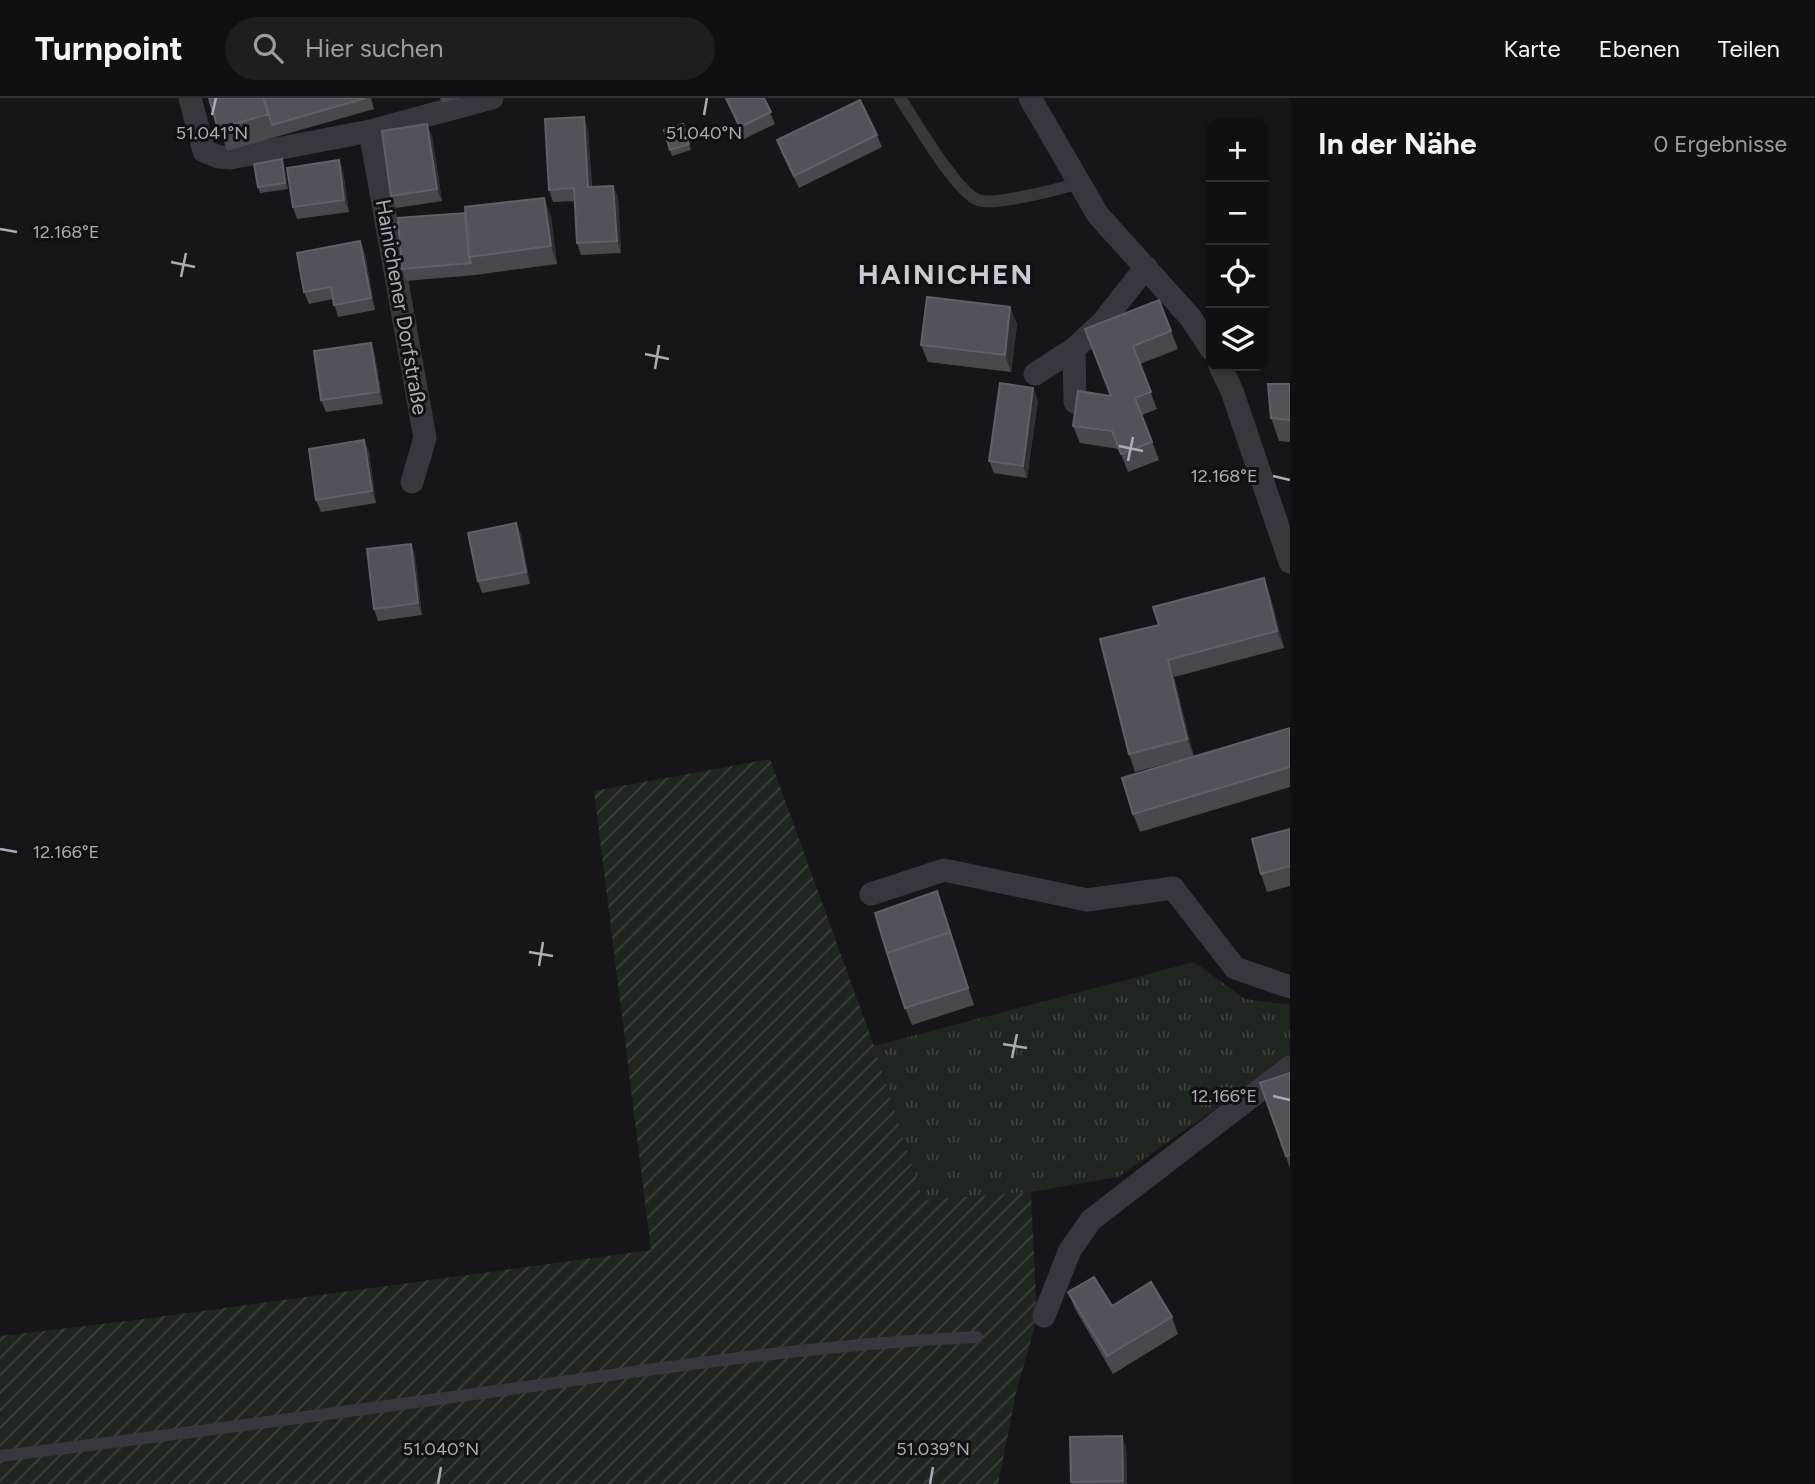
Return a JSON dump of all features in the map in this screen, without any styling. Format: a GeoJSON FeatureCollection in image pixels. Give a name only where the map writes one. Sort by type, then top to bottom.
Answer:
{"type":"FeatureCollection","features":[{"type":"Feature","properties":{"kind":"street"},"geometry":{"type":"LineString","coordinates":[[190,98],[204,151],[230,158],[370,131],[492,98]]}},
{"type":"Feature","properties":{"kind":"street"},"geometry":{"type":"LineString","coordinates":[[1030,98],[1098,215],[1190,317],[1206,341]]}},
{"type":"Feature","properties":{"kind":"street","name":"Hainichener Dorfstraße"},"geometry":{"type":"LineString","coordinates":[[370,131],[425,438],[412,482]]}},
{"type":"Feature","properties":{"kind":"street"},"geometry":{"type":"LineString","coordinates":[[1035,374],[1074,349],[1102,323],[1146,267]]}},
{"type":"Feature","properties":{"kind":"street"},"geometry":{"type":"LineString","coordinates":[[1074,349],[1075,402]]}},
{"type":"Feature","properties":{"kind":"street"},"geometry":{"type":"LineString","coordinates":[[1222,371],[1232,391],[1290,562]]}},
{"type":"Feature","properties":{"kind":"street"},"geometry":{"type":"LineString","coordinates":[[871,894],[944,870],[1087,900],[1173,888],[1235,968],[1290,987]]}},
{"type":"Feature","properties":{"kind":"street"},"geometry":{"type":"LineString","coordinates":[[1044,1316],[1070,1250],[1091,1220],[1290,1066]]}},
{"type":"Feature","properties":{"kind":"lane"},"geometry":{"type":"LineString","coordinates":[[900,98],[952,175],[967,194],[979,201],[1055,191],[1078,183]]}},
{"type":"Feature","properties":{"kind":"lane"},"geometry":{"type":"LineString","coordinates":[[0,1456],[251,1425],[731,1358],[912,1340],[977,1337]]}},
{"type":"Feature","properties":{"kind":"green space"},"geometry":{"type":"Polygon","coordinates":[[[770,759],[874,1046],[923,1200],[1031,1192],[1037,1318],[1016,1393],[998,1484],[0,1484],[0,1336],[651,1250],[594,791],[770,759]]]}},
{"type":"Feature","properties":{"kind":"green space"},"geometry":{"type":"Polygon","coordinates":[[[1194,962],[1245,999],[1290,1005],[1290,1057],[1118,1177],[1031,1192],[923,1200],[874,1046],[1194,962]]]}},
{"type":"Feature","properties":{"kind":"building"},"geometry":{"type":"Polygon","coordinates":[[[209,98],[263,98],[268,114],[218,129],[209,98]]]}},
{"type":"Feature","properties":{"kind":"building"},"geometry":{"type":"Polygon","coordinates":[[[264,98],[366,98],[272,125],[264,98]]]}},
{"type":"Feature","properties":{"kind":"building"},"geometry":{"type":"Polygon","coordinates":[[[726,98],[764,98],[771,112],[740,127],[726,98]]]}},
{"type":"Feature","properties":{"kind":"building"},"geometry":{"type":"Polygon","coordinates":[[[860,100],[877,135],[794,176],[777,140],[860,100]]]}},
{"type":"Feature","properties":{"kind":"building"},"geometry":{"type":"Polygon","coordinates":[[[584,117],[588,187],[613,186],[617,241],[577,243],[574,188],[549,190],[545,119],[584,117]]]}},
{"type":"Feature","properties":{"kind":"building"},"geometry":{"type":"Polygon","coordinates":[[[427,124],[437,189],[391,196],[382,131],[427,124]]]}},
{"type":"Feature","properties":{"kind":"building"},"geometry":{"type":"Polygon","coordinates":[[[683,124],[689,144],[670,150],[664,130],[683,124]]]}},
{"type":"Feature","properties":{"kind":"building"},"geometry":{"type":"Polygon","coordinates":[[[282,159],[285,183],[258,187],[254,164],[282,159]]]}},
{"type":"Feature","properties":{"kind":"building"},"geometry":{"type":"Polygon","coordinates":[[[339,160],[344,200],[293,207],[287,168],[339,160]]]}},
{"type":"Feature","properties":{"kind":"building"},"geometry":{"type":"Polygon","coordinates":[[[544,198],[551,246],[469,257],[465,207],[544,198]]]}},
{"type":"Feature","properties":{"kind":"building"},"geometry":{"type":"Polygon","coordinates":[[[465,213],[471,263],[402,269],[398,218],[465,213]]]}},
{"type":"Feature","properties":{"kind":"building"},"geometry":{"type":"Polygon","coordinates":[[[360,241],[371,298],[334,305],[331,287],[304,292],[297,253],[360,241]]]}},
{"type":"Feature","properties":{"kind":"building"},"geometry":{"type":"Polygon","coordinates":[[[927,297],[1010,307],[1005,355],[921,345],[927,297]]]}},
{"type":"Feature","properties":{"kind":"building"},"geometry":{"type":"Polygon","coordinates":[[[1159,300],[1171,331],[1133,346],[1151,392],[1135,398],[1152,442],[1121,454],[1112,431],[1073,426],[1078,391],[1111,396],[1085,329],[1159,300]]]}},
{"type":"Feature","properties":{"kind":"building"},"geometry":{"type":"Polygon","coordinates":[[[371,343],[379,392],[321,400],[314,351],[371,343]]]}},
{"type":"Feature","properties":{"kind":"building"},"geometry":{"type":"Polygon","coordinates":[[[1000,383],[1033,388],[1023,466],[989,461],[1000,383]]]}},
{"type":"Feature","properties":{"kind":"building"},"geometry":{"type":"Polygon","coordinates":[[[1268,384],[1290,384],[1290,420],[1271,418],[1268,384]]]}},
{"type":"Feature","properties":{"kind":"building"},"geometry":{"type":"Polygon","coordinates":[[[364,440],[372,491],[316,500],[309,449],[364,440]]]}},
{"type":"Feature","properties":{"kind":"building"},"geometry":{"type":"Polygon","coordinates":[[[516,523],[526,572],[478,581],[468,533],[516,523]]]}},
{"type":"Feature","properties":{"kind":"building"},"geometry":{"type":"Polygon","coordinates":[[[411,544],[418,603],[374,609],[367,549],[411,544]]]}},
{"type":"Feature","properties":{"kind":"building"},"geometry":{"type":"Polygon","coordinates":[[[1264,578],[1277,631],[1168,660],[1187,739],[1129,754],[1100,639],[1159,625],[1153,607],[1264,578]]]}},
{"type":"Feature","properties":{"kind":"building"},"geometry":{"type":"Polygon","coordinates":[[[1290,728],[1290,767],[1133,814],[1122,778],[1290,728]]]}},
{"type":"Feature","properties":{"kind":"building"},"geometry":{"type":"Polygon","coordinates":[[[1290,829],[1290,866],[1261,874],[1252,839],[1290,829]]]}},
{"type":"Feature","properties":{"kind":"building"},"geometry":{"type":"Polygon","coordinates":[[[937,891],[952,938],[950,932],[887,953],[875,913],[937,891]]]}},
{"type":"Feature","properties":{"kind":"building"},"geometry":{"type":"Polygon","coordinates":[[[950,932],[968,988],[905,1008],[887,953],[950,932]]]}},
{"type":"Feature","properties":{"kind":"building"},"geometry":{"type":"Polygon","coordinates":[[[1290,1073],[1290,1155],[1286,1156],[1260,1083],[1290,1073]]]}},
{"type":"Feature","properties":{"kind":"building"},"geometry":{"type":"Polygon","coordinates":[[[1094,1277],[1112,1306],[1151,1282],[1172,1317],[1107,1356],[1068,1292],[1094,1277]]]}},
{"type":"Feature","properties":{"kind":"building"},"geometry":{"type":"Polygon","coordinates":[[[1122,1436],[1123,1481],[1071,1482],[1070,1437],[1122,1436]]]}},
{"type":"Feature","properties":{"kind":"district","name":"HAINICHEN"},"geometry":{"type":"Point","coordinates":[946,274]}}]}
